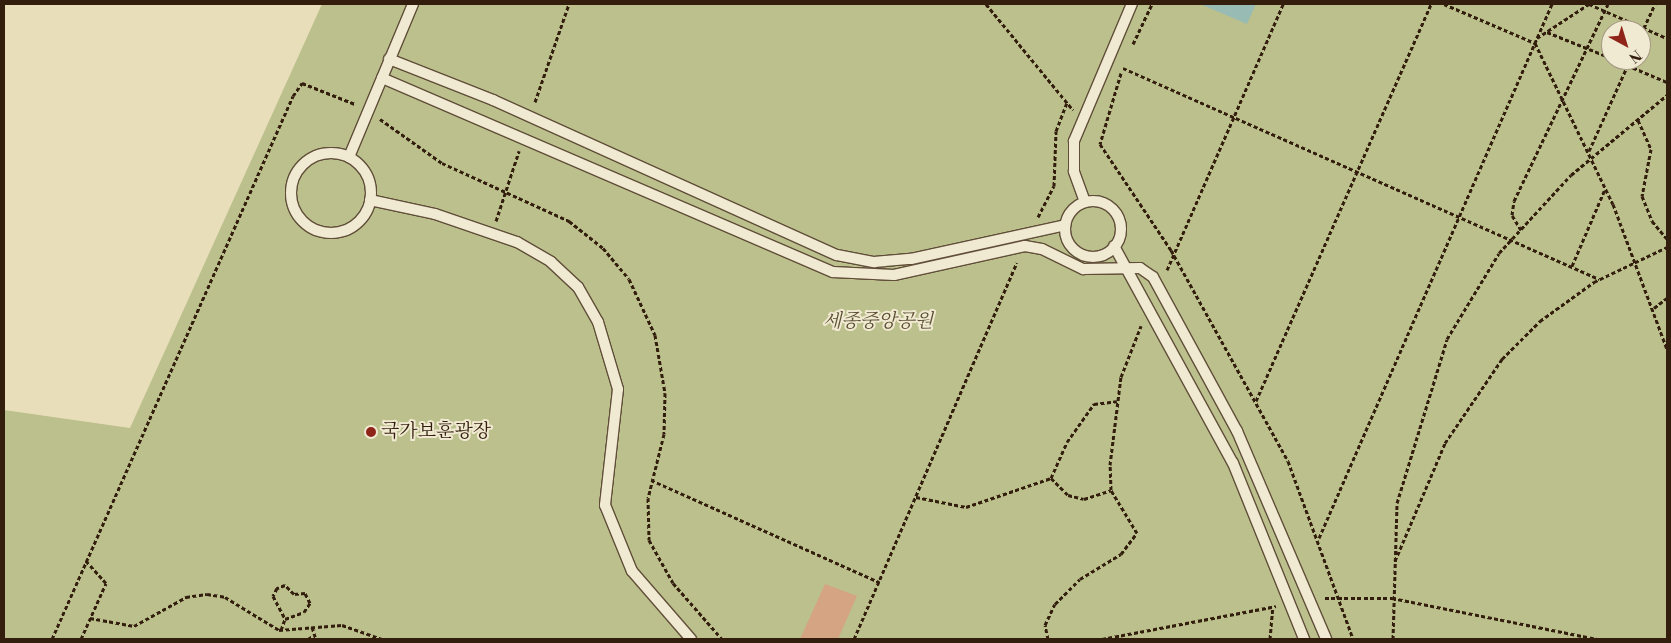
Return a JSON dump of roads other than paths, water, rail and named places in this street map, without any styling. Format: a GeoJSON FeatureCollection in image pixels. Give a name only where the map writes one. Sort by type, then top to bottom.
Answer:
{"type":"FeatureCollection","features":[{"type":"Feature","properties":{"kind":"lane"},"geometry":{"type":"LineString","coordinates":[[348,157],[413,4]]}},
{"type":"Feature","properties":{"kind":"lane"},"geometry":{"type":"LineString","coordinates":[[1086,202],[1074,172],[1074,141],[1132,4]]}},
{"type":"Feature","properties":{"kind":"lane"},"geometry":{"type":"LineString","coordinates":[[389,59],[493,100],[837,255],[874,262],[911,259],[1065,225]]}},
{"type":"Feature","properties":{"kind":"lane"},"geometry":{"type":"LineString","coordinates":[[382,78],[833,272],[894,275],[1025,246],[1042,249],[1083,269],[1124,265],[1140,268],[1153,277],[1237,431],[1326,639]]}},
{"type":"Feature","properties":{"kind":"lane"},"geometry":{"type":"LineString","coordinates":[[328,153],[348,157],[368,178],[370,200],[363,216],[341,231],[314,229],[295,210],[292,184],[305,162],[328,153]]}},
{"type":"Feature","properties":{"kind":"lane"},"geometry":{"type":"LineString","coordinates":[[370,200],[435,214],[517,242],[551,262],[578,287],[598,322],[618,389],[605,505],[632,571],[691,639]]}},
{"type":"Feature","properties":{"kind":"lane"},"geometry":{"type":"LineString","coordinates":[[1086,202],[1101,202],[1116,213],[1120,231],[1114,246],[1100,256],[1083,255],[1069,244],[1065,225],[1074,208],[1086,202]]}},
{"type":"Feature","properties":{"kind":"lane"},"geometry":{"type":"LineString","coordinates":[[1114,246],[1233,463],[1304,639]]}},
{"type":"Feature","properties":{"kind":"water"},"geometry":{"type":"Polygon","coordinates":[[[1200,4],[1256,4],[1247,24],[1200,4]]]}},
{"type":"Feature","properties":{"kind":"place","name":"국가보훈광장"},"geometry":{"type":"Point","coordinates":[371,432]}},
{"type":"Feature","properties":{"kind":"park label","name":"세종중앙공원"},"geometry":{"type":"Point","coordinates":[878,322]}}]}
